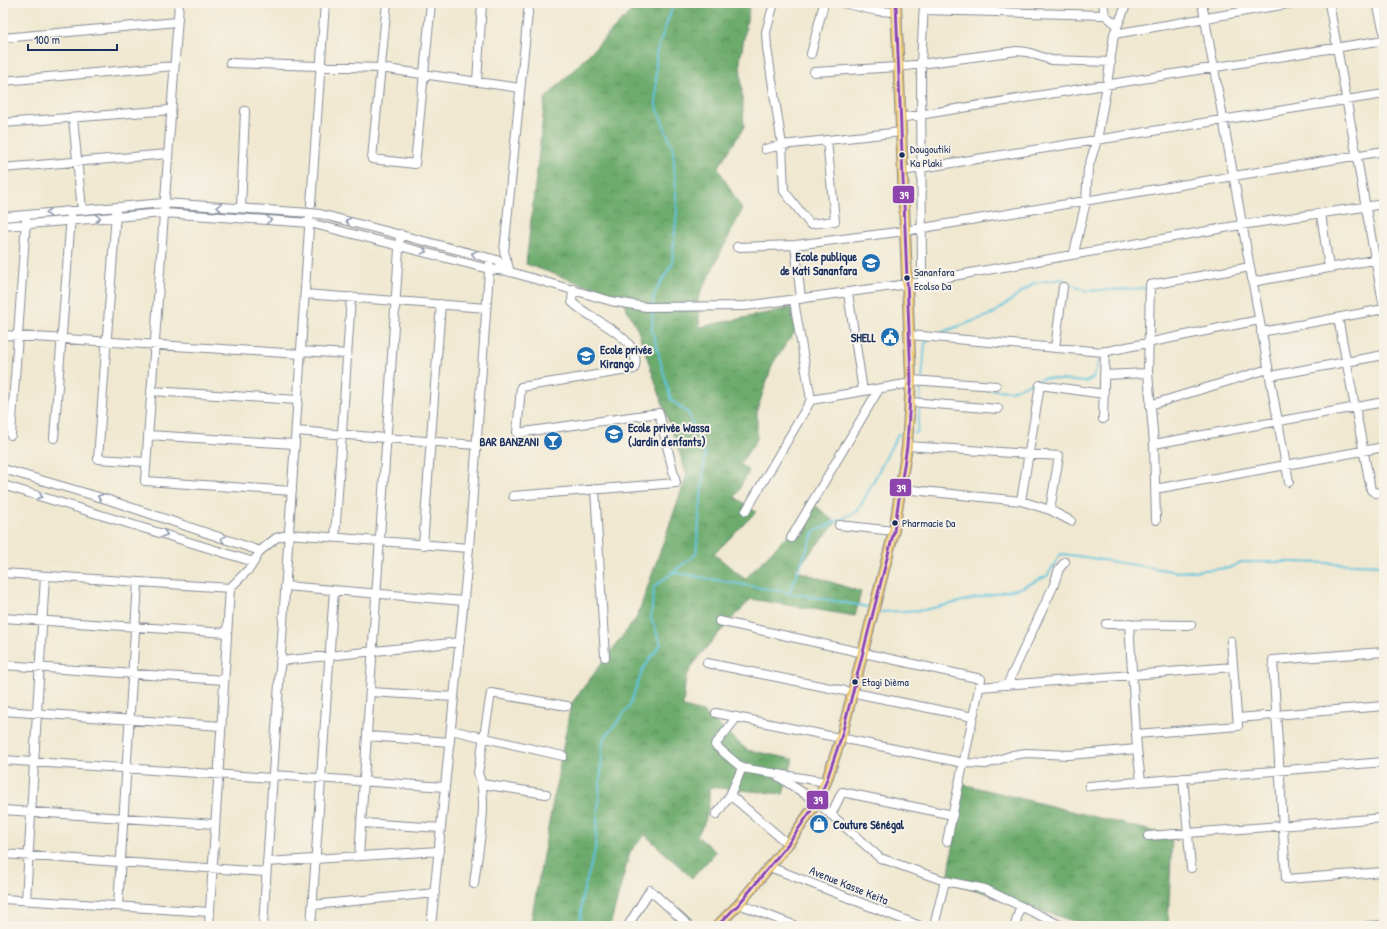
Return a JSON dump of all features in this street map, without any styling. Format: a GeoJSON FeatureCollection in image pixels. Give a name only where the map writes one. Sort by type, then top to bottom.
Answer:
{"type":"FeatureCollection","features":[{"type":"Feature","properties":{"kind":"main road"},"geometry":{"type":"LineString","coordinates":[[717,926],[739,904],[788,844],[817,802],[826,782],[841,738],[894,531],[902,489],[907,446],[911,382],[896,8]]}},
{"type":"Feature","properties":{"kind":"street"},"geometry":{"type":"LineString","coordinates":[[179,3],[145,481],[292,491]]}},
{"type":"Feature","properties":{"kind":"street"},"geometry":{"type":"LineString","coordinates":[[311,204],[325,3]]}},
{"type":"Feature","properties":{"kind":"street"},"geometry":{"type":"LineString","coordinates":[[387,3],[372,159],[415,164],[431,3]]}},
{"type":"Feature","properties":{"kind":"street"},"geometry":{"type":"LineString","coordinates":[[477,82],[482,3]]}},
{"type":"Feature","properties":{"kind":"street"},"geometry":{"type":"LineString","coordinates":[[508,272],[504,251],[529,3]]}},
{"type":"Feature","properties":{"kind":"street"},"geometry":{"type":"LineString","coordinates":[[774,3],[766,32],[767,48],[782,145],[784,191],[810,224],[835,221],[827,140]]}},
{"type":"Feature","properties":{"kind":"street"},"geometry":{"type":"LineString","coordinates":[[811,54],[824,3]]}},
{"type":"Feature","properties":{"kind":"street"},"geometry":{"type":"LineString","coordinates":[[843,3],[877,11],[896,8]]}},
{"type":"Feature","properties":{"kind":"street"},"geometry":{"type":"LineString","coordinates":[[1104,3],[1105,15]]}},
{"type":"Feature","properties":{"kind":"street"},"geometry":{"type":"LineString","coordinates":[[1074,253],[1086,201],[1088,169],[1098,140],[1111,62],[1114,34],[1127,3]]}},
{"type":"Feature","properties":{"kind":"street"},"geometry":{"type":"LineString","coordinates":[[1202,3],[1241,225],[1289,482]]}},
{"type":"Feature","properties":{"kind":"street"},"geometry":{"type":"LineString","coordinates":[[1114,34],[1293,3]]}},
{"type":"Feature","properties":{"kind":"street"},"geometry":{"type":"LineString","coordinates":[[1261,332],[1384,309],[1329,3]]}},
{"type":"Feature","properties":{"kind":"street"},"geometry":{"type":"LineString","coordinates":[[1377,3],[1384,32]]}},
{"type":"Feature","properties":{"kind":"street"},"geometry":{"type":"LineString","coordinates":[[922,282],[920,64],[924,6],[1105,15],[1118,25]]}},
{"type":"Feature","properties":{"kind":"street"},"geometry":{"type":"LineString","coordinates":[[3,38],[177,22]]}},
{"type":"Feature","properties":{"kind":"street"},"geometry":{"type":"LineString","coordinates":[[900,118],[1384,40]]}},
{"type":"Feature","properties":{"kind":"street"},"geometry":{"type":"LineString","coordinates":[[814,72],[898,67],[1017,51],[1027,52],[1051,60],[1111,62]]}},
{"type":"Feature","properties":{"kind":"street"},"geometry":{"type":"LineString","coordinates":[[230,63],[380,68],[520,88]]}},
{"type":"Feature","properties":{"kind":"street"},"geometry":{"type":"LineString","coordinates":[[3,81],[174,66]]}},
{"type":"Feature","properties":{"kind":"street"},"geometry":{"type":"LineString","coordinates":[[902,171],[1384,94]]}},
{"type":"Feature","properties":{"kind":"street"},"geometry":{"type":"LineString","coordinates":[[3,123],[171,110]]}},
{"type":"Feature","properties":{"kind":"street"},"geometry":{"type":"LineString","coordinates":[[241,208],[245,111]]}},
{"type":"Feature","properties":{"kind":"street"},"geometry":{"type":"LineString","coordinates":[[73,118],[82,210]]}},
{"type":"Feature","properties":{"kind":"street"},"geometry":{"type":"LineString","coordinates":[[765,149],[782,145],[901,132]]}},
{"type":"Feature","properties":{"kind":"street"},"geometry":{"type":"LineString","coordinates":[[737,247],[795,245],[905,231],[1384,151]]}},
{"type":"Feature","properties":{"kind":"street"},"geometry":{"type":"LineString","coordinates":[[3,168],[168,154]]}},
{"type":"Feature","properties":{"kind":"street"},"geometry":{"type":"LineString","coordinates":[[3,217],[164,203],[320,214],[497,260],[508,272]]}},
{"type":"Feature","properties":{"kind":"street"},"geometry":{"type":"LineString","coordinates":[[3,226],[164,213],[310,223],[489,269],[508,272],[573,289],[611,301],[646,306],[745,306],[922,282],[1074,253],[1241,225],[1384,204]]}},
{"type":"Feature","properties":{"kind":"street"},"geometry":{"type":"LineString","coordinates":[[117,208],[98,459],[146,462]]}},
{"type":"Feature","properties":{"kind":"street"},"geometry":{"type":"LineString","coordinates":[[54,438],[72,211]]}},
{"type":"Feature","properties":{"kind":"street"},"geometry":{"type":"LineString","coordinates":[[263,926],[310,213]]}},
{"type":"Feature","properties":{"kind":"street"},"geometry":{"type":"LineString","coordinates":[[1320,214],[1329,268]]}},
{"type":"Feature","properties":{"kind":"street"},"geometry":{"type":"LineString","coordinates":[[11,435],[27,215]]}},
{"type":"Feature","properties":{"kind":"street"},"geometry":{"type":"LineString","coordinates":[[359,856],[400,234]]}},
{"type":"Feature","properties":{"kind":"street"},"geometry":{"type":"LineString","coordinates":[[746,511],[811,400],[798,300],[795,245]]}},
{"type":"Feature","properties":{"kind":"street"},"geometry":{"type":"LineString","coordinates":[[431,926],[469,548],[490,258]]}},
{"type":"Feature","properties":{"kind":"street"},"geometry":{"type":"LineString","coordinates":[[1252,282],[1384,258]]}},
{"type":"Feature","properties":{"kind":"street"},"geometry":{"type":"LineString","coordinates":[[1156,520],[1154,444],[1148,373],[1150,342],[1150,284],[1250,267]]}},
{"type":"Feature","properties":{"kind":"street"},"geometry":{"type":"LineString","coordinates":[[1055,348],[1063,287]]}},
{"type":"Feature","properties":{"kind":"street"},"geometry":{"type":"LineString","coordinates":[[513,496],[676,483],[659,413],[517,433],[521,387],[634,369],[637,362],[633,348],[602,321],[577,307],[572,302],[573,289]]}},
{"type":"Feature","properties":{"kind":"street"},"geometry":{"type":"LineString","coordinates":[[848,293],[863,391]]}},
{"type":"Feature","properties":{"kind":"street"},"geometry":{"type":"LineString","coordinates":[[305,294],[486,308]]}},
{"type":"Feature","properties":{"kind":"street"},"geometry":{"type":"LineString","coordinates":[[335,538],[350,297]]}},
{"type":"Feature","properties":{"kind":"street"},"geometry":{"type":"LineString","coordinates":[[423,545],[440,304]]}},
{"type":"Feature","properties":{"kind":"street"},"geometry":{"type":"LineString","coordinates":[[1338,318],[1371,490],[1376,493],[1384,492]]}},
{"type":"Feature","properties":{"kind":"street"},"geometry":{"type":"LineString","coordinates":[[910,336],[1105,351],[1259,320]]}},
{"type":"Feature","properties":{"kind":"street"},"geometry":{"type":"LineString","coordinates":[[3,335],[154,345],[347,354]]}},
{"type":"Feature","properties":{"kind":"street"},"geometry":{"type":"LineString","coordinates":[[1103,419],[1105,351]]}},
{"type":"Feature","properties":{"kind":"street"},"geometry":{"type":"LineString","coordinates":[[1150,405],[1269,373],[1384,355]]}},
{"type":"Feature","properties":{"kind":"street"},"geometry":{"type":"LineString","coordinates":[[1104,375],[1148,373]]}},
{"type":"Feature","properties":{"kind":"street"},"geometry":{"type":"LineString","coordinates":[[811,400],[911,382],[996,386]]}},
{"type":"Feature","properties":{"kind":"street"},"geometry":{"type":"LineString","coordinates":[[1021,501],[1040,385],[1104,394]]}},
{"type":"Feature","properties":{"kind":"street"},"geometry":{"type":"LineString","coordinates":[[791,538],[879,388]]}},
{"type":"Feature","properties":{"kind":"street"},"geometry":{"type":"LineString","coordinates":[[151,391],[298,400]]}},
{"type":"Feature","properties":{"kind":"street"},"geometry":{"type":"LineString","coordinates":[[910,402],[998,409]]}},
{"type":"Feature","properties":{"kind":"street"},"geometry":{"type":"LineString","coordinates":[[1154,444],[1384,402]]}},
{"type":"Feature","properties":{"kind":"street"},"geometry":{"type":"LineString","coordinates":[[296,431],[476,445]]}},
{"type":"Feature","properties":{"kind":"street"},"geometry":{"type":"LineString","coordinates":[[148,435],[295,444]]}},
{"type":"Feature","properties":{"kind":"street"},"geometry":{"type":"LineString","coordinates":[[907,446],[1059,456],[1050,510]]}},
{"type":"Feature","properties":{"kind":"street"},"geometry":{"type":"LineString","coordinates":[[1155,489],[1384,447]]}},
{"type":"Feature","properties":{"kind":"street"},"geometry":{"type":"LineString","coordinates":[[3,469],[109,500],[260,551]]}},
{"type":"Feature","properties":{"kind":"street"},"geometry":{"type":"LineString","coordinates":[[3,485],[254,562]]}},
{"type":"Feature","properties":{"kind":"street"},"geometry":{"type":"LineString","coordinates":[[595,489],[605,657]]}},
{"type":"Feature","properties":{"kind":"street"},"geometry":{"type":"LineString","coordinates":[[902,489],[1021,501],[1050,510],[1071,521]]}},
{"type":"Feature","properties":{"kind":"street"},"geometry":{"type":"LineString","coordinates":[[839,525],[894,531]]}},
{"type":"Feature","properties":{"kind":"street"},"geometry":{"type":"LineString","coordinates":[[209,926],[230,588],[254,562],[260,551],[276,538],[289,534],[469,548]]}},
{"type":"Feature","properties":{"kind":"street"},"geometry":{"type":"LineString","coordinates":[[1007,685],[1053,587],[1059,569],[1065,562]]}},
{"type":"Feature","properties":{"kind":"street"},"geometry":{"type":"LineString","coordinates":[[3,573],[230,588]]}},
{"type":"Feature","properties":{"kind":"street"},"geometry":{"type":"LineString","coordinates":[[26,900],[46,576]]}},
{"type":"Feature","properties":{"kind":"street"},"geometry":{"type":"LineString","coordinates":[[118,906],[138,582]]}},
{"type":"Feature","properties":{"kind":"street"},"geometry":{"type":"LineString","coordinates":[[285,586],[464,601]]}},
{"type":"Feature","properties":{"kind":"street"},"geometry":{"type":"LineString","coordinates":[[311,926],[334,590]]}},
{"type":"Feature","properties":{"kind":"street"},"geometry":{"type":"LineString","coordinates":[[3,618],[227,633]]}},
{"type":"Feature","properties":{"kind":"street"},"geometry":{"type":"LineString","coordinates":[[719,622],[981,679],[947,841]]}},
{"type":"Feature","properties":{"kind":"street"},"geometry":{"type":"LineString","coordinates":[[1106,624],[1129,623],[1191,625]]}},
{"type":"Feature","properties":{"kind":"street"},"geometry":{"type":"LineString","coordinates":[[1129,623],[1137,749],[1141,781]]}},
{"type":"Feature","properties":{"kind":"street"},"geometry":{"type":"LineString","coordinates":[[1136,734],[1238,726],[1231,641]]}},
{"type":"Feature","properties":{"kind":"street"},"geometry":{"type":"LineString","coordinates":[[280,661],[460,642]]}},
{"type":"Feature","properties":{"kind":"street"},"geometry":{"type":"LineString","coordinates":[[1384,652],[1273,660],[1278,715],[1286,879],[1384,872]]}},
{"type":"Feature","properties":{"kind":"street"},"geometry":{"type":"LineString","coordinates":[[707,664],[973,718]]}},
{"type":"Feature","properties":{"kind":"street"},"geometry":{"type":"LineString","coordinates":[[3,665],[224,680]]}},
{"type":"Feature","properties":{"kind":"street"},"geometry":{"type":"LineString","coordinates":[[980,687],[1233,667]]}},
{"type":"Feature","properties":{"kind":"street"},"geometry":{"type":"LineString","coordinates":[[370,692],[454,697]]}},
{"type":"Feature","properties":{"kind":"street"},"geometry":{"type":"LineString","coordinates":[[474,884],[483,809],[482,784],[478,773],[491,693],[567,706]]}},
{"type":"Feature","properties":{"kind":"street"},"geometry":{"type":"LineString","coordinates":[[1238,718],[1384,706]]}},
{"type":"Feature","properties":{"kind":"street"},"geometry":{"type":"LineString","coordinates":[[3,711],[221,726]]}},
{"type":"Feature","properties":{"kind":"street"},"geometry":{"type":"LineString","coordinates":[[716,713],[964,763],[986,764],[1013,755],[1026,753],[1069,755],[1137,749]]}},
{"type":"Feature","properties":{"kind":"street"},"geometry":{"type":"LineString","coordinates":[[737,717],[715,745],[742,768],[826,782]]}},
{"type":"Feature","properties":{"kind":"street"},"geometry":{"type":"LineString","coordinates":[[451,730],[563,756]]}},
{"type":"Feature","properties":{"kind":"street"},"geometry":{"type":"LineString","coordinates":[[367,736],[450,742]]}},
{"type":"Feature","properties":{"kind":"street"},"geometry":{"type":"LineString","coordinates":[[3,760],[218,774],[321,778],[445,787]]}},
{"type":"Feature","properties":{"kind":"street"},"geometry":{"type":"LineString","coordinates":[[1089,786],[1384,762]]}},
{"type":"Feature","properties":{"kind":"street"},"geometry":{"type":"LineString","coordinates":[[716,815],[730,795],[742,768]]}},
{"type":"Feature","properties":{"kind":"street"},"geometry":{"type":"LineString","coordinates":[[773,773],[817,802],[880,858],[945,881],[985,889],[1062,926]]}},
{"type":"Feature","properties":{"kind":"street"},"geometry":{"type":"LineString","coordinates":[[1183,778],[1191,868]]}},
{"type":"Feature","properties":{"kind":"street"},"geometry":{"type":"LineString","coordinates":[[482,784],[546,794]]}},
{"type":"Feature","properties":{"kind":"street"},"geometry":{"type":"LineString","coordinates":[[831,815],[842,792],[953,815]]}},
{"type":"Feature","properties":{"kind":"street"},"geometry":{"type":"LineString","coordinates":[[730,795],[788,844]]}},
{"type":"Feature","properties":{"kind":"street"},"geometry":{"type":"LineString","coordinates":[[3,810],[215,824]]}},
{"type":"Feature","properties":{"kind":"street"},"geometry":{"type":"LineString","coordinates":[[1148,836],[1384,818]]}},
{"type":"Feature","properties":{"kind":"street"},"geometry":{"type":"LineString","coordinates":[[362,823],[441,828]]}},
{"type":"Feature","properties":{"kind":"street"},"geometry":{"type":"LineString","coordinates":[[267,862],[316,860],[439,850]]}},
{"type":"Feature","properties":{"kind":"street"},"geometry":{"type":"LineString","coordinates":[[3,854],[266,872]]}},
{"type":"Feature","properties":{"kind":"street","name":"Avenue Kasse Keita"},"geometry":{"type":"LineString","coordinates":[[770,867],[920,926]]}},
{"type":"Feature","properties":{"kind":"street"},"geometry":{"type":"LineString","coordinates":[[934,926],[945,881]]}},
{"type":"Feature","properties":{"kind":"street"},"geometry":{"type":"LineString","coordinates":[[630,926],[629,924],[650,890],[689,926]]}},
{"type":"Feature","properties":{"kind":"street"},"geometry":{"type":"LineString","coordinates":[[313,905],[435,892]]}},
{"type":"Feature","properties":{"kind":"street"},"geometry":{"type":"LineString","coordinates":[[3,899],[210,912]]}},
{"type":"Feature","properties":{"kind":"street"},"geometry":{"type":"LineString","coordinates":[[739,904],[796,926]]}},
{"type":"Feature","properties":{"kind":"street"},"geometry":{"type":"LineString","coordinates":[[1015,926],[1020,906]]}},
{"type":"Feature","properties":{"kind":"street"},"geometry":{"type":"LineString","coordinates":[[1367,926],[1384,925]]}},
{"type":"Feature","properties":{"kind":"green space"},"geometry":{"type":"Polygon","coordinates":[[[635,3],[750,3],[740,61],[744,127],[718,168],[742,210],[698,298],[700,327],[796,307],[799,326],[773,363],[757,410],[757,439],[740,464],[749,471],[735,497],[756,512],[714,554],[745,579],[816,506],[836,523],[795,570],[861,592],[855,616],[751,599],[725,626],[696,661],[686,679],[683,707],[703,712],[747,750],[793,759],[783,794],[709,787],[708,813],[697,836],[716,852],[692,878],[645,835],[630,852],[610,926],[530,926],[571,704],[637,617],[687,475],[637,328],[621,298],[526,264],[545,99],[634,8],[635,3]]]}},
{"type":"Feature","properties":{"kind":"green space"},"geometry":{"type":"Polygon","coordinates":[[[962,784],[1172,836],[1168,926],[1089,926],[948,881],[962,784]]]}},
{"type":"Feature","properties":{"kind":"waterway"},"geometry":{"type":"LineString","coordinates":[[653,304],[654,294],[672,264],[677,210],[673,149],[656,105],[656,53],[674,3]]}},
{"type":"Feature","properties":{"kind":"waterway"},"geometry":{"type":"LineString","coordinates":[[934,335],[993,314],[1034,283],[1062,279],[1085,291],[1148,288]]}},
{"type":"Feature","properties":{"kind":"waterway"},"geometry":{"type":"LineString","coordinates":[[580,926],[582,897],[595,850],[603,740],[629,707],[643,669],[661,644],[651,618],[654,587],[696,554],[705,454],[688,413],[671,400],[652,330],[653,309]]}},
{"type":"Feature","properties":{"kind":"waterway"},"geometry":{"type":"LineString","coordinates":[[922,379],[925,343],[929,339]]}},
{"type":"Feature","properties":{"kind":"waterway"},"geometry":{"type":"LineString","coordinates":[[921,385],[1011,391],[1044,378],[1085,382],[1093,378],[1099,361]]}},
{"type":"Feature","properties":{"kind":"waterway"},"geometry":{"type":"LineString","coordinates":[[920,401],[921,384]]}},
{"type":"Feature","properties":{"kind":"waterway"},"geometry":{"type":"LineString","coordinates":[[914,433],[917,433],[920,405]]}},
{"type":"Feature","properties":{"kind":"waterway"},"geometry":{"type":"LineString","coordinates":[[789,593],[814,532],[858,511],[898,434],[902,434]]}},
{"type":"Feature","properties":{"kind":"waterway"},"geometry":{"type":"LineString","coordinates":[[881,612],[924,610],[1020,588],[1047,576],[1061,554],[1178,572],[1229,568],[1241,562],[1384,565]]}},
{"type":"Feature","properties":{"kind":"waterway"},"geometry":{"type":"LineString","coordinates":[[672,572],[868,607]]}},
{"type":"Feature","properties":{"kind":"transit line","name":"39"},"geometry":{"type":"LineString","coordinates":[[717,926],[739,904],[788,844],[817,802],[826,782],[841,738],[894,531],[907,446],[911,380],[896,3]]}},
{"type":"Feature","properties":{"kind":"place","name":"Dougoutiki Ka Plaki"},"geometry":{"type":"Point","coordinates":[902,155]}},
{"type":"Feature","properties":{"kind":"place","name":"Ecole publique de Kati Sananfara"},"geometry":{"type":"Point","coordinates":[871,263]}},
{"type":"Feature","properties":{"kind":"place","name":"Sananfara Ecolso Da"},"geometry":{"type":"Point","coordinates":[907,278]}},
{"type":"Feature","properties":{"kind":"place","name":"SHELL"},"geometry":{"type":"Point","coordinates":[890,337]}},
{"type":"Feature","properties":{"kind":"place","name":"Ecole privée Kirango"},"geometry":{"type":"Point","coordinates":[586,356]}},
{"type":"Feature","properties":{"kind":"place","name":"Ecole privée Wassa (Jardin d'enfants)"},"geometry":{"type":"Point","coordinates":[614,434]}},
{"type":"Feature","properties":{"kind":"place","name":"BAR BANZANI"},"geometry":{"type":"Point","coordinates":[553,441]}},
{"type":"Feature","properties":{"kind":"place","name":"Pharmacie Da"},"geometry":{"type":"Point","coordinates":[895,523]}},
{"type":"Feature","properties":{"kind":"place","name":"Etagi Dièma"},"geometry":{"type":"Point","coordinates":[855,682]}},
{"type":"Feature","properties":{"kind":"place","name":"Couture Sénégal"},"geometry":{"type":"Point","coordinates":[819,824]}}]}
